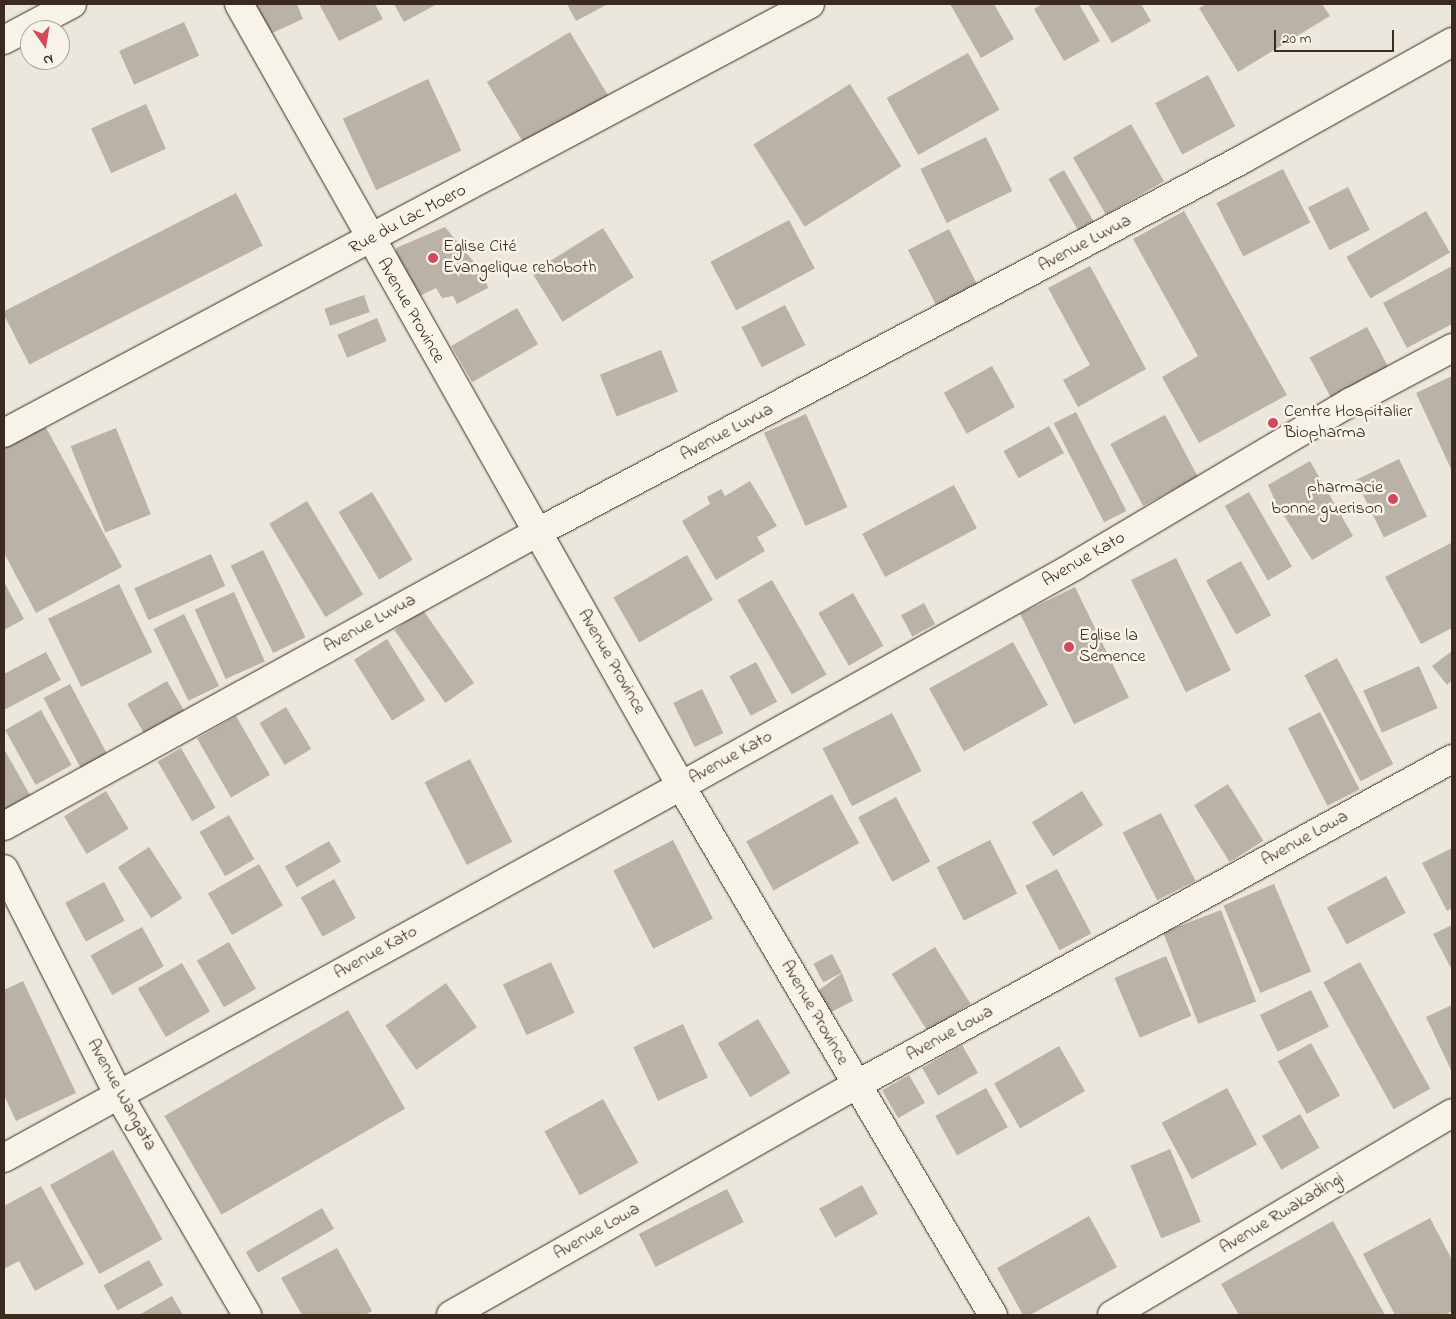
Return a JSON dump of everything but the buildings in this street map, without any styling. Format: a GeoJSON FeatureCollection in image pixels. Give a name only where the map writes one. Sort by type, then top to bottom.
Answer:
{"type":"FeatureCollection","features":[{"type":"Feature","properties":{"kind":"street"},"geometry":{"type":"LineString","coordinates":[[4,40],[72,4]]}},
{"type":"Feature","properties":{"kind":"street","name":"Avenue Province"},"geometry":{"type":"LineString","coordinates":[[239,4],[370,240],[682,786],[856,1085],[993,1315]]}},
{"type":"Feature","properties":{"kind":"street","name":"Rue du Lac Moero"},"geometry":{"type":"LineString","coordinates":[[4,433],[370,240],[810,4]]}},
{"type":"Feature","properties":{"kind":"street","name":"Avenue Luvua"},"geometry":{"type":"LineString","coordinates":[[4,826],[538,532],[1217,173],[1452,42]]}},
{"type":"Feature","properties":{"kind":"street","name":"Avenue Kato"},"geometry":{"type":"LineString","coordinates":[[4,1158],[682,786],[1076,565],[1351,402],[1452,348]]}},
{"type":"Feature","properties":{"kind":"street","name":"Avenue Lowa"},"geometry":{"type":"LineString","coordinates":[[451,1315],[856,1085],[1452,759]]}},
{"type":"Feature","properties":{"kind":"street","name":"Avenue Wangata"},"geometry":{"type":"LineString","coordinates":[[4,869],[118,1094],[247,1315]]}},
{"type":"Feature","properties":{"kind":"street","name":"Avenue Rwakadingi"},"geometry":{"type":"LineString","coordinates":[[1112,1315],[1452,1113]]}},
{"type":"Feature","properties":{"kind":"place","name":"Eglise Cité Evangelique rehoboth"},"geometry":{"type":"Point","coordinates":[433,258]}},
{"type":"Feature","properties":{"kind":"place","name":"Centre Hospitalier Biopharma"},"geometry":{"type":"Point","coordinates":[1273,423]}},
{"type":"Feature","properties":{"kind":"place","name":"pharmacie bonne guerison"},"geometry":{"type":"Point","coordinates":[1393,499]}},
{"type":"Feature","properties":{"kind":"place","name":"Eglise la Semence"},"geometry":{"type":"Point","coordinates":[1069,647]}}]}
